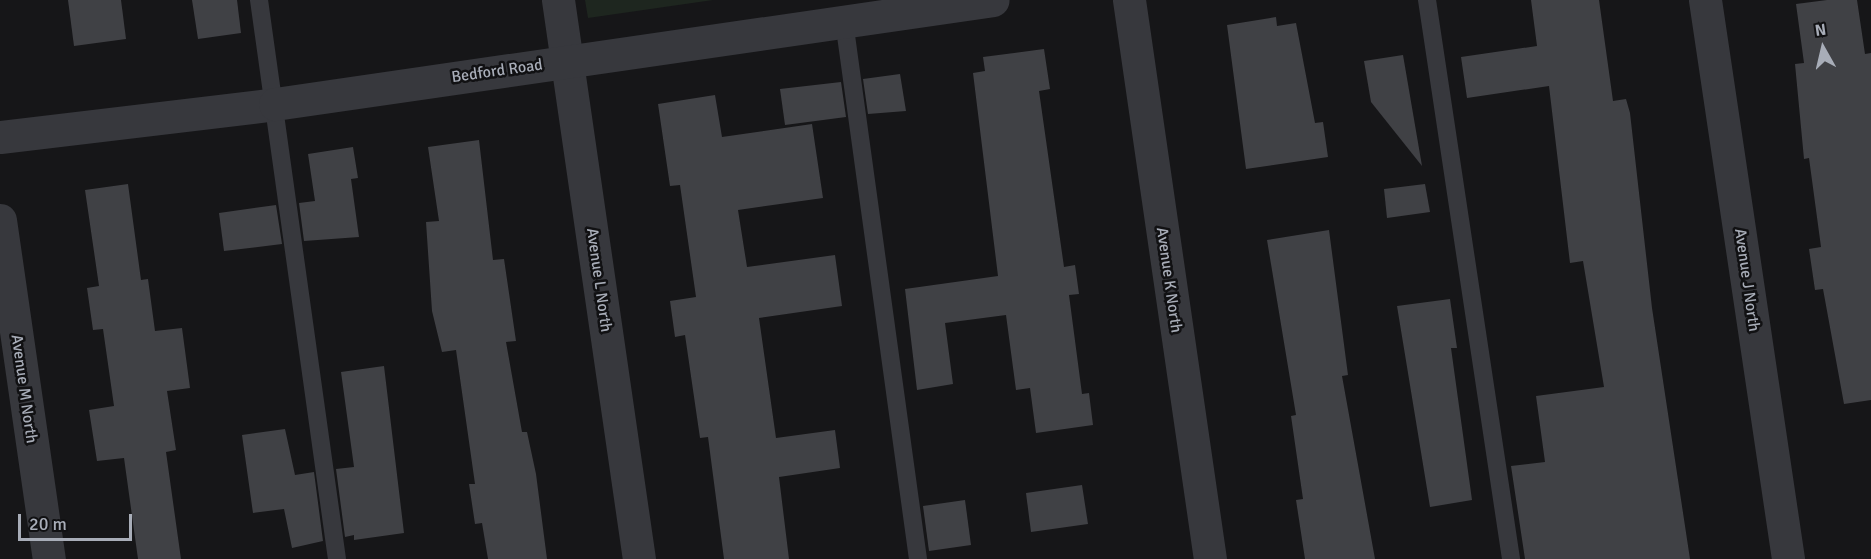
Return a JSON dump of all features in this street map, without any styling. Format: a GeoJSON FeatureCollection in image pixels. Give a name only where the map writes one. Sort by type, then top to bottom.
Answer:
{"type":"FeatureCollection","features":[{"type":"Feature","properties":{"kind":"street","name":"Avenue L North"},"geometry":{"type":"LineString","coordinates":[[558,0],[639,559]]}},
{"type":"Feature","properties":{"kind":"street","name":"Bedford Road"},"geometry":{"type":"LineString","coordinates":[[0,136],[275,104],[993,0]]}},
{"type":"Feature","properties":{"kind":"street","name":"Avenue K North"},"geometry":{"type":"LineString","coordinates":[[1129,0],[1210,559]]}},
{"type":"Feature","properties":{"kind":"street","name":"Avenue J North"},"geometry":{"type":"LineString","coordinates":[[1706,0],[1788,559]]}},
{"type":"Feature","properties":{"kind":"street","name":"Avenue M North"},"geometry":{"type":"LineString","coordinates":[[0,220],[48,559]]}},
{"type":"Feature","properties":{"kind":"lane"},"geometry":{"type":"LineString","coordinates":[[259,0],[337,559]]}},
{"type":"Feature","properties":{"kind":"lane"},"geometry":{"type":"LineString","coordinates":[[1427,0],[1511,559]]}},
{"type":"Feature","properties":{"kind":"lane"},"geometry":{"type":"LineString","coordinates":[[844,21],[918,559]]}},
{"type":"Feature","properties":{"kind":"shaded area"},"geometry":{"type":"Polygon","coordinates":[[[585,0],[713,0],[588,18],[585,0]]]}},
{"type":"Feature","properties":{"kind":"building"},"geometry":{"type":"Polygon","coordinates":[[[68,0],[121,0],[126,39],[74,46],[68,0]]]}},
{"type":"Feature","properties":{"kind":"building"},"geometry":{"type":"Polygon","coordinates":[[[192,0],[237,0],[241,33],[198,39],[192,0]]]}},
{"type":"Feature","properties":{"kind":"building"},"geometry":{"type":"Polygon","coordinates":[[[1531,0],[1599,0],[1613,101],[1626,99],[1630,113],[1652,308],[1690,559],[1525,559],[1511,466],[1545,462],[1536,396],[1604,387],[1583,261],[1570,263],[1549,86],[1467,98],[1461,57],[1537,46],[1531,0]]]}},
{"type":"Feature","properties":{"kind":"building"},"geometry":{"type":"Polygon","coordinates":[[[1827,0],[1857,0],[1865,54],[1871,53],[1871,400],[1844,404],[1823,289],[1815,290],[1809,249],[1821,247],[1809,158],[1804,159],[1795,64],[1804,63],[1796,4],[1827,0]]]}},
{"type":"Feature","properties":{"kind":"building"},"geometry":{"type":"Polygon","coordinates":[[[1276,17],[1277,26],[1296,23],[1315,123],[1323,122],[1328,157],[1246,169],[1227,25],[1276,17]]]}},
{"type":"Feature","properties":{"kind":"building"},"geometry":{"type":"Polygon","coordinates":[[[1044,49],[1050,89],[1039,91],[1064,267],[1075,265],[1079,294],[1069,295],[1082,394],[1089,393],[1093,425],[1036,433],[1030,388],[1016,390],[1006,315],[945,323],[953,384],[917,390],[905,289],[998,276],[973,73],[985,71],[983,57],[1044,49]]]}},
{"type":"Feature","properties":{"kind":"building"},"geometry":{"type":"Polygon","coordinates":[[[1403,55],[1422,166],[1371,102],[1364,61],[1403,55]]]}},
{"type":"Feature","properties":{"kind":"building"},"geometry":{"type":"Polygon","coordinates":[[[900,74],[906,111],[868,114],[863,79],[900,74]]]}},
{"type":"Feature","properties":{"kind":"building"},"geometry":{"type":"Polygon","coordinates":[[[841,82],[846,117],[785,125],[780,89],[841,82]]]}},
{"type":"Feature","properties":{"kind":"building"},"geometry":{"type":"Polygon","coordinates":[[[715,95],[722,137],[812,124],[823,198],[738,210],[747,267],[835,255],[842,306],[759,318],[776,438],[835,430],[840,468],[779,477],[789,559],[724,559],[708,437],[700,438],[685,335],[675,337],[670,301],[696,297],[680,185],[670,186],[658,104],[715,95]]]}},
{"type":"Feature","properties":{"kind":"building"},"geometry":{"type":"Polygon","coordinates":[[[479,140],[493,260],[504,259],[516,341],[506,342],[522,432],[527,432],[536,474],[547,559],[488,559],[482,523],[475,524],[469,484],[475,484],[456,350],[442,352],[432,311],[426,222],[439,221],[428,147],[479,140]]]}},
{"type":"Feature","properties":{"kind":"building"},"geometry":{"type":"Polygon","coordinates":[[[353,147],[358,178],[351,179],[359,237],[304,241],[299,203],[315,201],[308,154],[353,147]]]}},
{"type":"Feature","properties":{"kind":"building"},"geometry":{"type":"Polygon","coordinates":[[[128,184],[141,280],[148,279],[155,331],[182,328],[190,388],[167,391],[176,450],[166,452],[181,559],[138,559],[124,458],[97,461],[89,410],[114,406],[103,329],[93,330],[87,288],[99,286],[85,190],[128,184]]]}},
{"type":"Feature","properties":{"kind":"building"},"geometry":{"type":"Polygon","coordinates":[[[1425,184],[1430,212],[1387,218],[1384,189],[1425,184]]]}},
{"type":"Feature","properties":{"kind":"building"},"geometry":{"type":"Polygon","coordinates":[[[276,205],[282,244],[224,251],[219,213],[276,205]]]}},
{"type":"Feature","properties":{"kind":"building"},"geometry":{"type":"Polygon","coordinates":[[[1329,230],[1348,375],[1342,376],[1375,559],[1305,559],[1296,500],[1303,499],[1291,416],[1296,415],[1267,240],[1329,230]]]}},
{"type":"Feature","properties":{"kind":"building"},"geometry":{"type":"Polygon","coordinates":[[[1450,299],[1457,348],[1451,348],[1472,500],[1430,507],[1397,306],[1450,299]]]}},
{"type":"Feature","properties":{"kind":"building"},"geometry":{"type":"Polygon","coordinates":[[[384,366],[404,533],[354,540],[354,535],[345,537],[336,469],[354,467],[341,372],[384,366]]]}},
{"type":"Feature","properties":{"kind":"building"},"geometry":{"type":"Polygon","coordinates":[[[285,429],[295,475],[314,472],[323,541],[292,548],[284,509],[253,513],[242,435],[285,429]]]}},
{"type":"Feature","properties":{"kind":"building"},"geometry":{"type":"Polygon","coordinates":[[[1082,485],[1088,524],[1031,532],[1026,493],[1082,485]]]}},
{"type":"Feature","properties":{"kind":"building"},"geometry":{"type":"Polygon","coordinates":[[[965,500],[971,545],[929,551],[923,506],[965,500]]]}}]}
